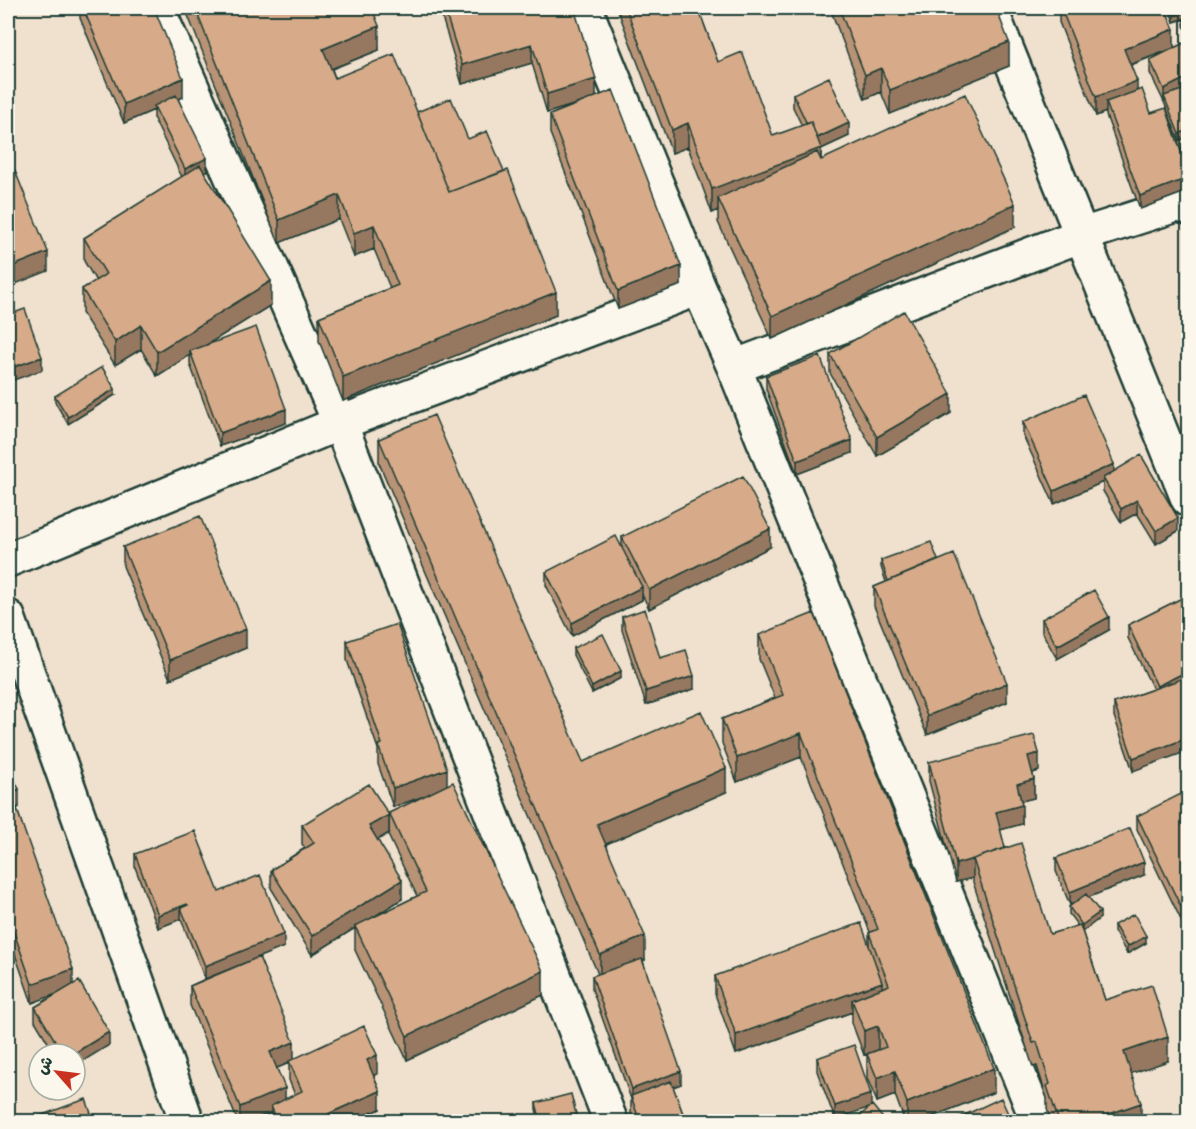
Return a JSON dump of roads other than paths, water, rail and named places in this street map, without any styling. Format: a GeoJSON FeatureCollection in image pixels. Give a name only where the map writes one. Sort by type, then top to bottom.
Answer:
{"type":"FeatureCollection","features":[{"type":"Feature","properties":{"kind":"street"},"geometry":{"type":"LineString","coordinates":[[157,8],[340,423],[612,1122]]}},
{"type":"Feature","properties":{"kind":"street"},"geometry":{"type":"LineString","coordinates":[[585,8],[699,288],[734,367],[1038,1122]]}},
{"type":"Feature","properties":{"kind":"street"},"geometry":{"type":"LineString","coordinates":[[990,8],[1188,499]]}},
{"type":"Feature","properties":{"kind":"street"},"geometry":{"type":"LineString","coordinates":[[734,367],[1082,235],[1176,205],[1188,207]]}},
{"type":"Feature","properties":{"kind":"street"},"geometry":{"type":"LineString","coordinates":[[8,560],[340,423],[699,288]]}},
{"type":"Feature","properties":{"kind":"street"},"geometry":{"type":"LineString","coordinates":[[11,638],[187,1122]]}}]}
